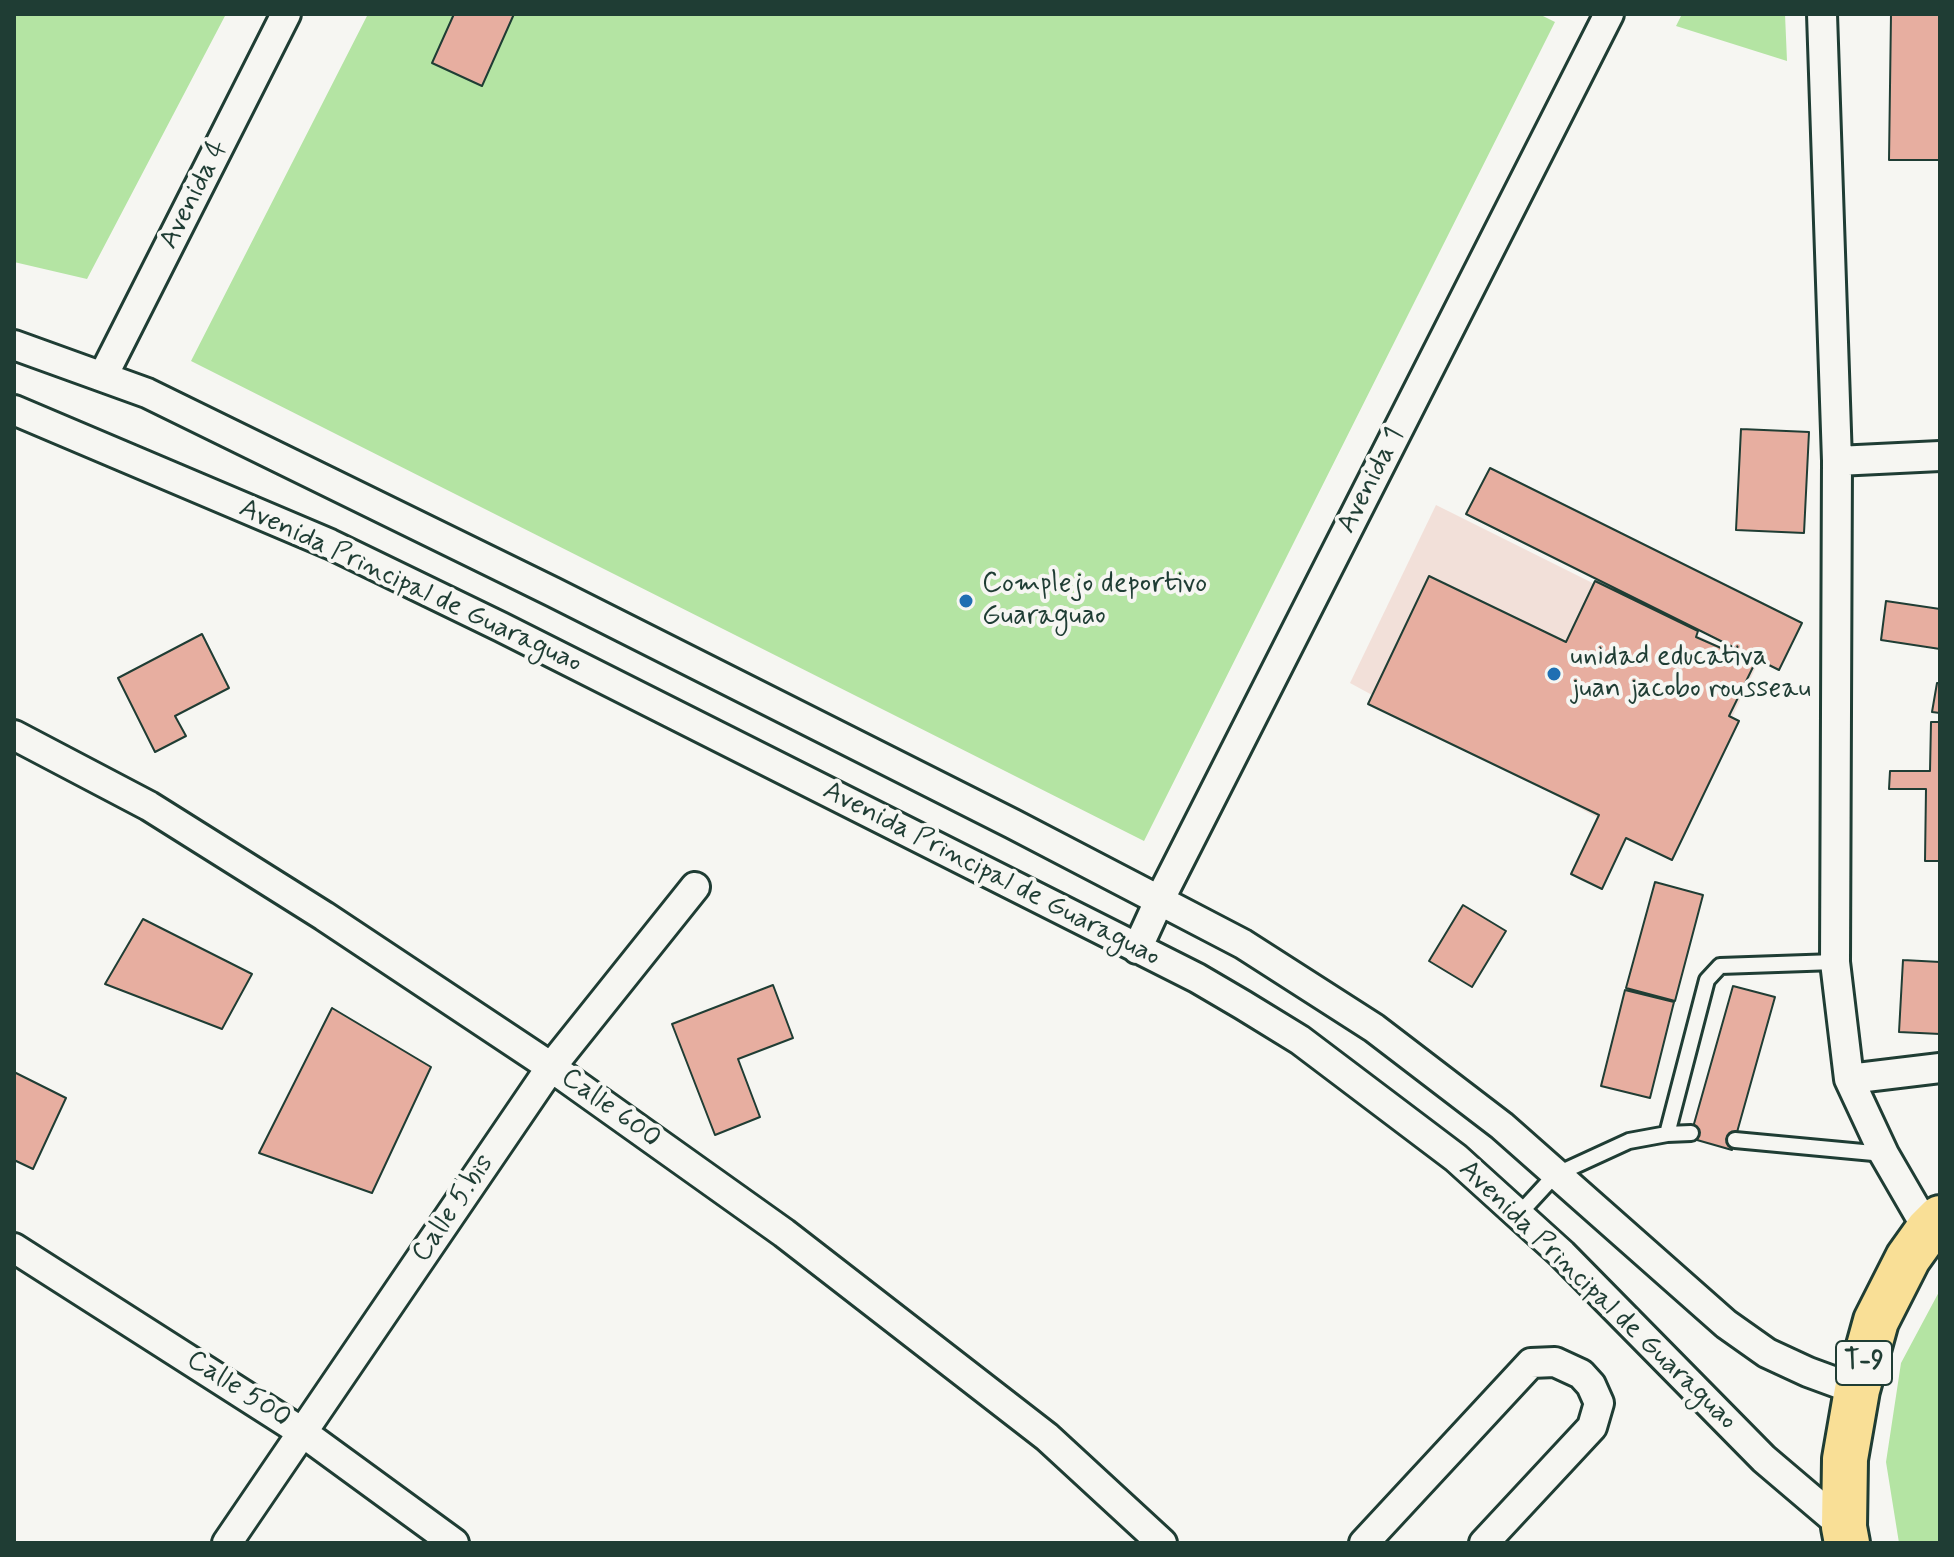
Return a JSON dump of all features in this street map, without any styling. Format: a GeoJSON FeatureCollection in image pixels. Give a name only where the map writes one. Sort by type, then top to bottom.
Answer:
{"type":"FeatureCollection","features":[{"type":"Feature","properties":{"kind":"highway","name":"T-9"},"geometry":{"type":"LineString","coordinates":[[1846,1535],[1845,1459],[1857,1390],[1876,1321],[1908,1258],[1934,1224]]}},
{"type":"Feature","properties":{"kind":"street","name":"Avenida 4"},"geometry":{"type":"LineString","coordinates":[[103,376],[286,14]]}},
{"type":"Feature","properties":{"kind":"street","name":"Avenida 1"},"geometry":{"type":"LineString","coordinates":[[1137,949],[1609,14]]}},
{"type":"Feature","properties":{"kind":"street"},"geometry":{"type":"LineString","coordinates":[[1822,14],[1837,461],[1835,962],[1849,1079],[1884,1154],[1934,1224]]}},
{"type":"Feature","properties":{"kind":"street","name":"Avenida Principal de Guaraguao"},"geometry":{"type":"LineString","coordinates":[[14,345],[147,393],[553,592],[1243,944],[1374,1028],[1502,1126],[1726,1324],[1767,1353],[1857,1390]]}},
{"type":"Feature","properties":{"kind":"street","name":"Avenida Principal de Guaraguao"},"geometry":{"type":"LineString","coordinates":[[14,410],[344,551],[501,627],[1197,978],[1300,1040],[1456,1158],[1520,1213],[1764,1459],[1846,1535]]}},
{"type":"Feature","properties":{"kind":"street"},"geometry":{"type":"LineString","coordinates":[[1837,461],[1940,456]]}},
{"type":"Feature","properties":{"kind":"street","name":"Calle 600"},"geometry":{"type":"LineString","coordinates":[[14,735],[149,806],[324,916],[551,1067],[784,1233],[1047,1437],[1162,1543]]}},
{"type":"Feature","properties":{"kind":"street","name":"Calle 5.bis"},"geometry":{"type":"LineString","coordinates":[[227,1543],[551,1067],[695,887]]}},
{"type":"Feature","properties":{"kind":"street"},"geometry":{"type":"LineString","coordinates":[[1849,1079],[1940,1068]]}},
{"type":"Feature","properties":{"kind":"street","name":"Calle 500"},"geometry":{"type":"LineString","coordinates":[[14,1248],[302,1432],[454,1543]]}},
{"type":"Feature","properties":{"kind":"street"},"geometry":{"type":"LineString","coordinates":[[1364,1543],[1531,1363],[1555,1362],[1581,1374],[1591,1385],[1599,1403],[1592,1427],[1484,1543]]}},
{"type":"Feature","properties":{"kind":"lane"},"geometry":{"type":"LineString","coordinates":[[1667,1134],[1707,980],[1720,966],[1835,962]]}},
{"type":"Feature","properties":{"kind":"lane"},"geometry":{"type":"LineString","coordinates":[[1520,1213],[1555,1175],[1629,1141],[1691,1133]]}},
{"type":"Feature","properties":{"kind":"lane"},"geometry":{"type":"LineString","coordinates":[[1735,1140],[1884,1154]]}},
{"type":"Feature","properties":{"kind":"shaded area","name":"unidad educativa juan jacobo rousseau"},"geometry":{"type":"Polygon","coordinates":[[[1436,505],[1757,665],[1666,855],[1350,683],[1436,505]]]}},
{"type":"Feature","properties":{"kind":"green space"},"geometry":{"type":"Polygon","coordinates":[[[14,14],[226,14],[87,279],[14,262],[14,14]]]}},
{"type":"Feature","properties":{"kind":"green space","name":"Complejo deportivo Guaraguao"},"geometry":{"type":"Polygon","coordinates":[[[368,14],[1539,14],[1555,22],[1144,841],[191,361],[368,14]]]}},
{"type":"Feature","properties":{"kind":"green space"},"geometry":{"type":"Polygon","coordinates":[[[1682,14],[1785,14],[1787,61],[1676,26],[1682,14]]]}},
{"type":"Feature","properties":{"kind":"green space"},"geometry":{"type":"Polygon","coordinates":[[[1940,1290],[1940,1543],[1899,1543],[1886,1462],[1901,1363],[1940,1290]]]}},
{"type":"Feature","properties":{"kind":"building"},"geometry":{"type":"Polygon","coordinates":[[[454,14],[514,14],[482,86],[432,63],[454,14]]]}},
{"type":"Feature","properties":{"kind":"building"},"geometry":{"type":"Polygon","coordinates":[[[1891,14],[1940,14],[1940,160],[1889,160],[1891,14]]]}},
{"type":"Feature","properties":{"kind":"building"},"geometry":{"type":"Polygon","coordinates":[[[1741,429],[1809,432],[1804,533],[1736,530],[1741,429]]]}},
{"type":"Feature","properties":{"kind":"building"},"geometry":{"type":"Polygon","coordinates":[[[1490,468],[1802,623],[1779,670],[1466,514],[1490,468]]]}},
{"type":"Feature","properties":{"kind":"building","name":"unidad educativa juan jacobo rousseau"},"geometry":{"type":"Polygon","coordinates":[[[1429,576],[1566,642],[1595,581],[1698,631],[1696,637],[1755,663],[1729,716],[1739,721],[1672,860],[1626,838],[1602,889],[1571,874],[1599,815],[1368,704],[1429,576]]]}},
{"type":"Feature","properties":{"kind":"building"},"geometry":{"type":"Polygon","coordinates":[[[1886,601],[1940,609],[1940,649],[1881,640],[1886,601]]]}},
{"type":"Feature","properties":{"kind":"building"},"geometry":{"type":"Polygon","coordinates":[[[202,634],[229,688],[175,716],[186,736],[155,752],[118,678],[202,634]]]}},
{"type":"Feature","properties":{"kind":"building"},"geometry":{"type":"Polygon","coordinates":[[[1937,683],[1940,683],[1940,713],[1932,712],[1937,683]]]}},
{"type":"Feature","properties":{"kind":"building"},"geometry":{"type":"Polygon","coordinates":[[[1931,722],[1940,722],[1940,861],[1925,861],[1926,789],[1889,789],[1890,771],[1930,771],[1931,722]]]}},
{"type":"Feature","properties":{"kind":"building"},"geometry":{"type":"Polygon","coordinates":[[[1655,882],[1703,895],[1675,1001],[1626,988],[1655,882]]]}},
{"type":"Feature","properties":{"kind":"building"},"geometry":{"type":"Polygon","coordinates":[[[1463,905],[1506,931],[1472,987],[1429,961],[1463,905]]]}},
{"type":"Feature","properties":{"kind":"building"},"geometry":{"type":"Polygon","coordinates":[[[143,919],[252,974],[222,1029],[105,984],[143,919]]]}},
{"type":"Feature","properties":{"kind":"building"},"geometry":{"type":"Polygon","coordinates":[[[1903,960],[1940,962],[1940,1034],[1899,1032],[1903,960]]]}},
{"type":"Feature","properties":{"kind":"building"},"geometry":{"type":"Polygon","coordinates":[[[773,985],[793,1038],[738,1059],[760,1117],[715,1135],[672,1024],[773,985]]]}},
{"type":"Feature","properties":{"kind":"building"},"geometry":{"type":"Polygon","coordinates":[[[1733,986],[1775,997],[1732,1150],[1690,1138],[1733,986]]]}},
{"type":"Feature","properties":{"kind":"building"},"geometry":{"type":"Polygon","coordinates":[[[1625,990],[1674,1002],[1650,1098],[1601,1086],[1625,990]]]}},
{"type":"Feature","properties":{"kind":"building"},"geometry":{"type":"Polygon","coordinates":[[[332,1008],[431,1067],[372,1193],[259,1153],[332,1008]]]}},
{"type":"Feature","properties":{"kind":"building"},"geometry":{"type":"Polygon","coordinates":[[[14,1072],[66,1098],[33,1169],[14,1160],[14,1072]]]}},
{"type":"Feature","properties":{"kind":"place","name":"Complejo deportivo Guaraguao"},"geometry":{"type":"Point","coordinates":[966,601]}},
{"type":"Feature","properties":{"kind":"place","name":"unidad educativa juan jacobo rousseau"},"geometry":{"type":"Point","coordinates":[1554,674]}}]}
